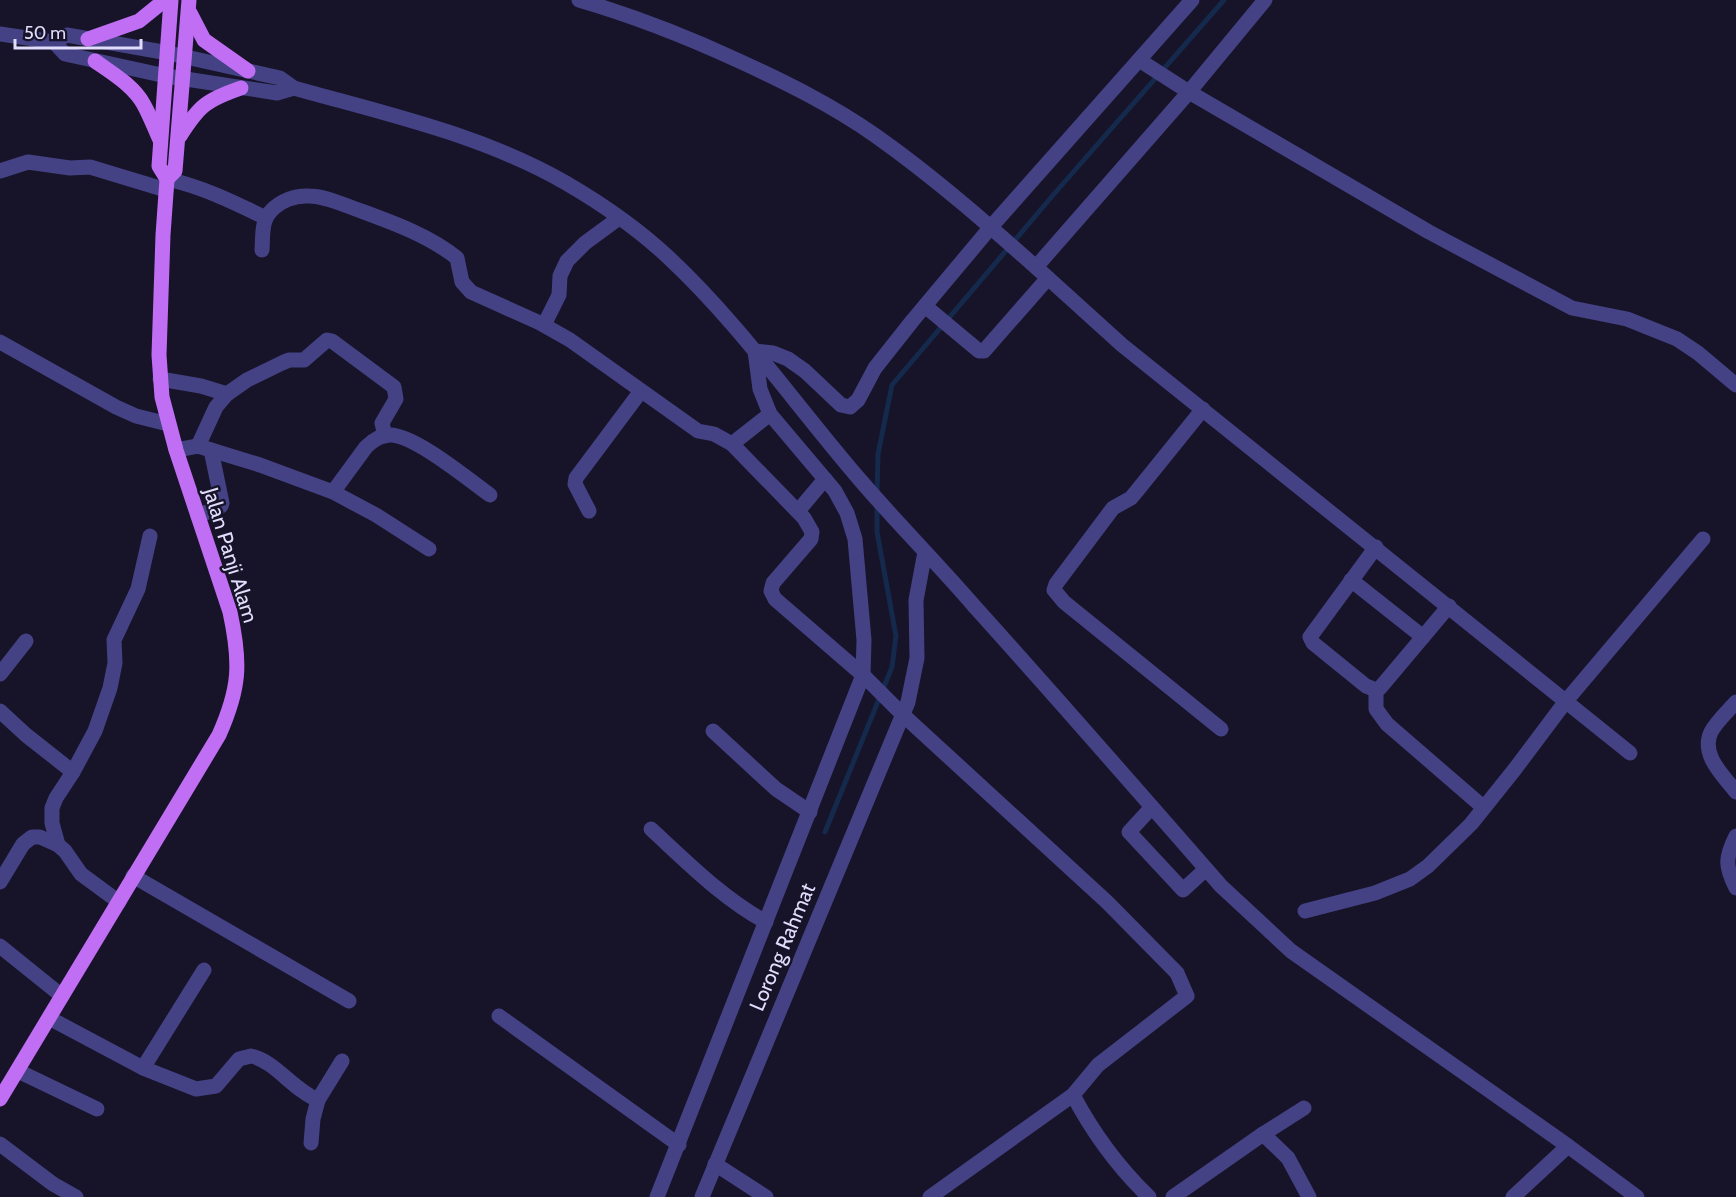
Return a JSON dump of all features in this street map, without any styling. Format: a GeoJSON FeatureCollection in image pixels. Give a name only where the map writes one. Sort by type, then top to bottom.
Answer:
{"type":"FeatureCollection","features":[{"type":"Feature","properties":{"kind":"main road"},"geometry":{"type":"LineString","coordinates":[[88,39],[138,21],[165,0]]}},
{"type":"Feature","properties":{"kind":"main road","name":"Jalan Panji Alam"},"geometry":{"type":"LineString","coordinates":[[0,1099],[219,735],[233,700],[237,680],[236,641],[230,612],[168,424],[160,379],[166,184],[159,166],[171,0]]}},
{"type":"Feature","properties":{"kind":"main road"},"geometry":{"type":"LineString","coordinates":[[189,5],[204,40],[248,71]]}},
{"type":"Feature","properties":{"kind":"main road","name":"Jalan Panji Alam"},"geometry":{"type":"LineString","coordinates":[[166,184],[175,171],[189,5]]}},
{"type":"Feature","properties":{"kind":"main road"},"geometry":{"type":"LineString","coordinates":[[95,61],[138,96],[144,104],[161,143]]}},
{"type":"Feature","properties":{"kind":"main road"},"geometry":{"type":"LineString","coordinates":[[178,139],[204,104],[241,88]]}},
{"type":"Feature","properties":{"kind":"street"},"geometry":{"type":"LineString","coordinates":[[579,0],[650,22],[780,79],[875,135],[917,166],[1036,267],[1122,345],[1630,753]]}},
{"type":"Feature","properties":{"kind":"street"},"geometry":{"type":"LineString","coordinates":[[755,351],[773,353],[788,359],[805,371],[841,405],[850,407],[862,395],[888,351],[990,228],[1191,0]]}},
{"type":"Feature","properties":{"kind":"street"},"geometry":{"type":"LineString","coordinates":[[1036,267],[1189,92],[1265,0]]}},
{"type":"Feature","properties":{"kind":"street"},"geometry":{"type":"LineString","coordinates":[[0,34],[54,42],[67,35],[168,53],[280,78],[294,88],[420,123],[485,145],[536,167],[619,218],[669,257],[755,351],[892,516],[1221,886],[1291,951],[1637,1197]]}},
{"type":"Feature","properties":{"kind":"street"},"geometry":{"type":"LineString","coordinates":[[54,42],[65,54],[166,76],[277,93],[294,88]]}},
{"type":"Feature","properties":{"kind":"street"},"geometry":{"type":"LineString","coordinates":[[1139,60],[1189,92],[1429,232],[1562,304],[1627,319],[1677,339],[1698,352],[1736,385]]}},
{"type":"Feature","properties":{"kind":"street"},"geometry":{"type":"LineString","coordinates":[[0,171],[28,162],[70,168],[90,167],[166,184],[189,184],[221,195],[266,218]]}},
{"type":"Feature","properties":{"kind":"street"},"geometry":{"type":"LineString","coordinates":[[262,250],[263,225],[266,218],[271,211],[291,198],[312,196],[324,198],[409,230],[457,258],[462,282],[471,292],[544,325],[570,340],[698,431],[714,434],[732,444],[798,511],[812,532],[811,539],[773,584],[772,594],[866,677],[1107,902],[1177,973],[1187,996],[1098,1065],[1073,1095],[930,1197]]}},
{"type":"Feature","properties":{"kind":"street"},"geometry":{"type":"LineString","coordinates":[[544,325],[559,295],[560,276],[567,261],[585,243],[619,218]]}},
{"type":"Feature","properties":{"kind":"street"},"geometry":{"type":"LineString","coordinates":[[925,306],[962,338],[980,351],[984,351],[1048,278]]}},
{"type":"Feature","properties":{"kind":"street"},"geometry":{"type":"LineString","coordinates":[[198,516],[221,506],[222,503],[204,448],[216,406],[227,394],[247,380],[289,360],[304,360],[324,341],[330,340],[394,387],[396,399],[382,423],[385,436]]}},
{"type":"Feature","properties":{"kind":"street"},"geometry":{"type":"LineString","coordinates":[[0,342],[116,407],[136,416],[168,424]]}},
{"type":"Feature","properties":{"kind":"street"},"geometry":{"type":"LineString","coordinates":[[657,1197],[744,973],[866,677],[855,539],[842,501],[770,414],[759,389],[755,351]]}},
{"type":"Feature","properties":{"kind":"street"},"geometry":{"type":"LineString","coordinates":[[160,379],[201,386],[227,394]]}},
{"type":"Feature","properties":{"kind":"street"},"geometry":{"type":"LineString","coordinates":[[589,511],[575,484],[576,478],[641,391]]}},
{"type":"Feature","properties":{"kind":"street"},"geometry":{"type":"LineString","coordinates":[[1203,409],[1131,498],[1113,508],[1104,518],[1054,590],[1064,602],[1221,729]]}},
{"type":"Feature","properties":{"kind":"street"},"geometry":{"type":"LineString","coordinates":[[732,444],[770,414]]}},
{"type":"Feature","properties":{"kind":"street"},"geometry":{"type":"LineString","coordinates":[[333,492],[371,442],[394,435],[404,438],[442,460],[490,495]]}},
{"type":"Feature","properties":{"kind":"street"},"geometry":{"type":"LineString","coordinates":[[176,450],[204,448],[333,492],[376,515],[429,549]]}},
{"type":"Feature","properties":{"kind":"street"},"geometry":{"type":"LineString","coordinates":[[798,511],[825,479]]}},
{"type":"Feature","properties":{"kind":"street"},"geometry":{"type":"LineString","coordinates":[[58,845],[52,823],[52,808],[95,731],[110,688],[115,663],[114,640],[138,589],[150,536]]}},
{"type":"Feature","properties":{"kind":"street"},"geometry":{"type":"LineString","coordinates":[[1305,911],[1375,893],[1410,879],[1450,846],[1515,770],[1566,701],[1703,539]]}},
{"type":"Feature","properties":{"kind":"street"},"geometry":{"type":"LineString","coordinates":[[1376,547],[1311,633],[1311,641],[1365,686],[1376,690]]}},
{"type":"Feature","properties":{"kind":"street","name":"Lorong Rahmat"},"geometry":{"type":"LineString","coordinates":[[702,1197],[910,693],[917,658],[916,600],[925,552]]}},
{"type":"Feature","properties":{"kind":"street"},"geometry":{"type":"LineString","coordinates":[[1351,580],[1423,637]]}},
{"type":"Feature","properties":{"kind":"street"},"geometry":{"type":"LineString","coordinates":[[1376,690],[1449,606]]}},
{"type":"Feature","properties":{"kind":"street"},"geometry":{"type":"LineString","coordinates":[[0,674],[26,641]]}},
{"type":"Feature","properties":{"kind":"street"},"geometry":{"type":"LineString","coordinates":[[1376,690],[1376,708],[1387,724],[1483,807]]}},
{"type":"Feature","properties":{"kind":"street"},"geometry":{"type":"LineString","coordinates":[[1736,702],[1711,732],[1708,751],[1736,792]]}},
{"type":"Feature","properties":{"kind":"street"},"geometry":{"type":"LineString","coordinates":[[0,711],[73,772]]}},
{"type":"Feature","properties":{"kind":"street"},"geometry":{"type":"LineString","coordinates":[[713,731],[776,789],[810,813]]}},
{"type":"Feature","properties":{"kind":"street"},"geometry":{"type":"LineString","coordinates":[[1152,807],[1129,831],[1184,890],[1206,869]]}},
{"type":"Feature","properties":{"kind":"street"},"geometry":{"type":"LineString","coordinates":[[651,829],[720,891],[766,922]]}},
{"type":"Feature","properties":{"kind":"street"},"geometry":{"type":"LineString","coordinates":[[1736,836],[1727,858],[1728,870],[1736,888]]}},
{"type":"Feature","properties":{"kind":"street"},"geometry":{"type":"LineString","coordinates":[[0,882],[27,839],[40,837],[58,845],[81,874],[119,902]]}},
{"type":"Feature","properties":{"kind":"street"},"geometry":{"type":"LineString","coordinates":[[133,876],[349,1000]]}},
{"type":"Feature","properties":{"kind":"street"},"geometry":{"type":"LineString","coordinates":[[0,946],[62,996]]}},
{"type":"Feature","properties":{"kind":"street"},"geometry":{"type":"LineString","coordinates":[[143,1068],[204,970]]}},
{"type":"Feature","properties":{"kind":"street"},"geometry":{"type":"LineString","coordinates":[[499,1016],[679,1145]]}},
{"type":"Feature","properties":{"kind":"street"},"geometry":{"type":"LineString","coordinates":[[49,1018],[143,1068],[196,1089],[216,1086],[239,1059],[251,1056],[265,1062],[304,1093],[318,1100]]}},
{"type":"Feature","properties":{"kind":"street"},"geometry":{"type":"LineString","coordinates":[[311,1143],[313,1119],[318,1100],[342,1061]]}},
{"type":"Feature","properties":{"kind":"street"},"geometry":{"type":"LineString","coordinates":[[18,1071],[97,1109]]}},
{"type":"Feature","properties":{"kind":"street"},"geometry":{"type":"LineString","coordinates":[[1073,1095],[1091,1128],[1134,1183],[1149,1197]]}},
{"type":"Feature","properties":{"kind":"street"},"geometry":{"type":"LineString","coordinates":[[1173,1197],[1304,1108]]}},
{"type":"Feature","properties":{"kind":"street"},"geometry":{"type":"LineString","coordinates":[[1263,1134],[1288,1158],[1309,1197]]}},
{"type":"Feature","properties":{"kind":"street"},"geometry":{"type":"LineString","coordinates":[[0,1144],[53,1184],[76,1197]]}},
{"type":"Feature","properties":{"kind":"street"},"geometry":{"type":"LineString","coordinates":[[1513,1197],[1568,1146]]}},
{"type":"Feature","properties":{"kind":"street"},"geometry":{"type":"LineString","coordinates":[[715,1164],[766,1197]]}},
{"type":"Feature","properties":{"kind":"waterway"},"geometry":{"type":"LineString","coordinates":[[877,494],[878,454],[892,385],[1054,194],[1224,0]]}},
{"type":"Feature","properties":{"kind":"waterway"},"geometry":{"type":"LineString","coordinates":[[825,832],[892,667],[896,636],[877,532],[877,504]]}}]}
